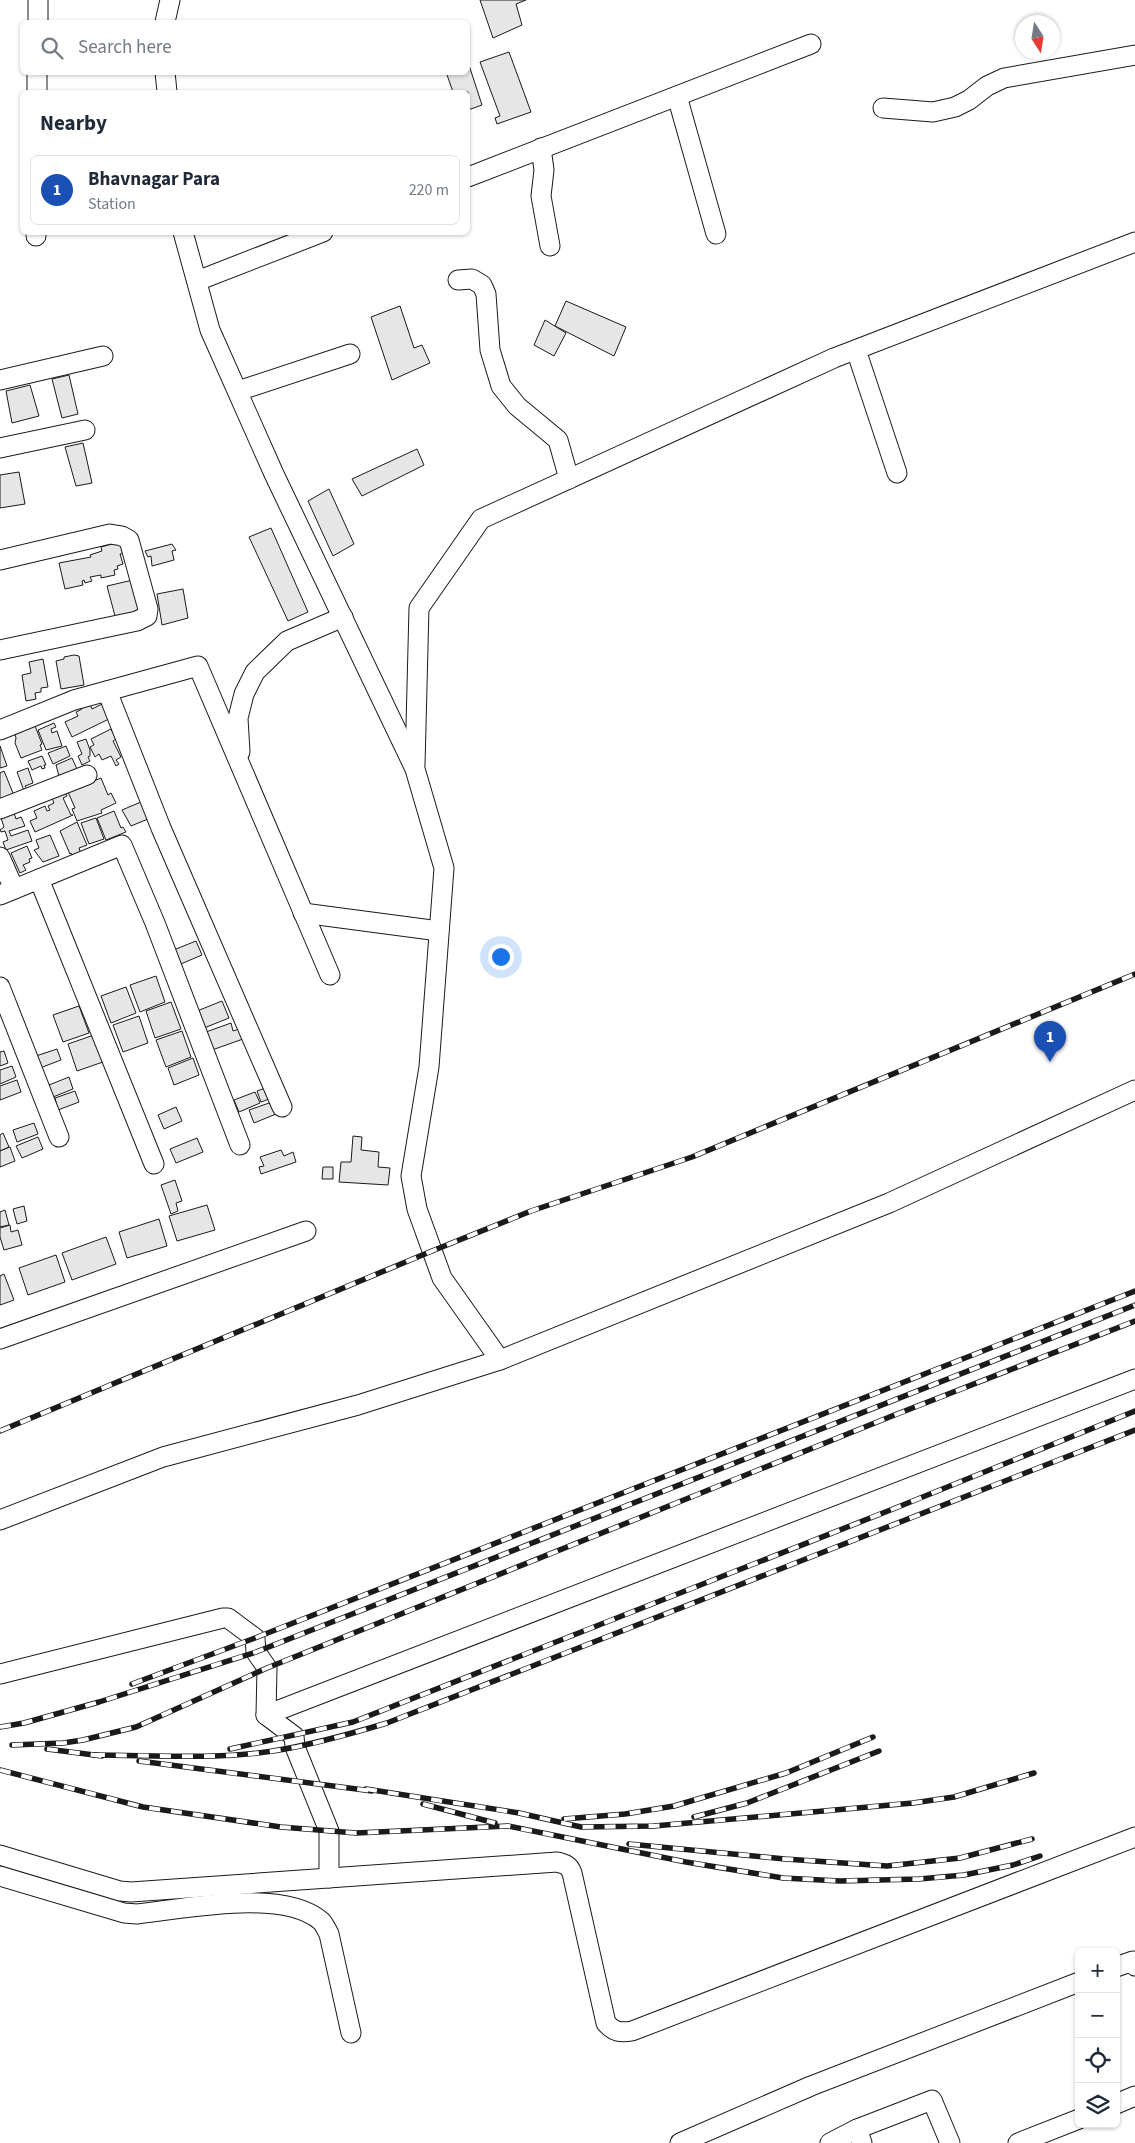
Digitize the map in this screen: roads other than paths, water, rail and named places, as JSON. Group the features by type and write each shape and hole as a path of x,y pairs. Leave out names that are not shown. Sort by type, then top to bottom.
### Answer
{"street":[{"path":"38,0 38,20"},
{"path":"165,20 170,0"},
{"path":"470,176 811,44"},
{"path":"883,108 933,112 947,109 969,100 987,86 1004,78 1135,55"},
{"path":"37,75 37,90"},
{"path":"165,75 167,90"},
{"path":"677,96 716,234"},
{"path":"541,148 544,170 541,196 550,246"},
{"path":"184,235 210,330 274,474 415,769 444,868 430,1067 411,1176 417,1209 442,1278 500,1360"},
{"path":"197,282 315,235"},
{"path":"415,769 419,608 481,519 856,350 1135,242"},
{"path":"458,280 472,280 482,285 486,294 490,350 501,386 517,406 558,440 569,479"},
{"path":"856,350 897,473"},
{"path":"238,391 350,354"},
{"path":"0,380 103,356"},
{"path":"0,448 85,430"},
{"path":"0,560 110,534 122,536 130,540 148,609 147,616 137,621 0,650"},
{"path":"240,764 238,718 244,694 255,672 287,641 343,617"},
{"path":"0,730 74,700 198,666 330,975"},
{"path":"107,691 161,828 282,1107"},
{"path":"0,809 87,775"},
{"path":"0,857 7,892 122,845 155,923 240,1145"},
{"path":"39,879 154,1164"},
{"path":"303,913 440,931"},
{"path":"0,987 59,1137"},
{"path":"0,1520 163,1458 358,1405 500,1360 889,1203 1135,1090"},
{"path":"0,1339 306,1231"},
{"path":"266,1714 1135,1379"},
{"path":"0,1674 228,1618 255,1638 256,1652 267,1668 266,1714"},
{"path":"266,1714 294,1736 295,1747 329,1831 329,1878"},
{"path":"0,1855 120,1891 131,1892 557,1862 565,1864 570,1867 572,1873 606,2023 612,2030 621,2032 632,2031 1135,1837"},
{"path":"0,1876 124,1913 137,1914 253,1901 278,1904 308,1913 322,1922 329,1934 351,2033"},
{"path":"1120,1966 1133,1961 1135,1966"},
{"path":"680,2143 811,2086 1075,1984"},
{"path":"1120,2102 1135,2096"},
{"path":"830,2143 860,2136 932,2100 950,2143"},
{"path":"1018,2143 1075,2121"}],"railway":[{"path":"0,1431 531,1211 692,1157 1135,974"},
{"path":"132,1684 255,1638 1135,1291"},
{"path":"0,1727 24,1723 99,1702 256,1652 1135,1305"},
{"path":"12,1745 63,1743 136,1727 267,1668 892,1416 1135,1321"},
{"path":"230,1749 353,1722 893,1509 1135,1411"},
{"path":"94,1755 206,1756 251,1754 288,1749 387,1723 1135,1430"},
{"path":"564,1819 625,1814 674,1806 786,1773 873,1737"},
{"path":"47,1749 102,1756"},
{"path":"694,1817 747,1803 879,1751"},
{"path":"139,1761 372,1791"},
{"path":"0,1770 143,1807 281,1827 356,1833 508,1826 686,1862 783,1878 840,1881 919,1879 964,1875 1013,1865 1040,1856"},
{"path":"366,1789 519,1813 581,1827 654,1826 913,1803 954,1797 1034,1773"},
{"path":"423,1804 495,1823"},
{"path":"629,1844 785,1859 887,1866 960,1858 1032,1839"}],"place":[{"name":"Bhavnagar Para","path":"1050,1062"}]}
